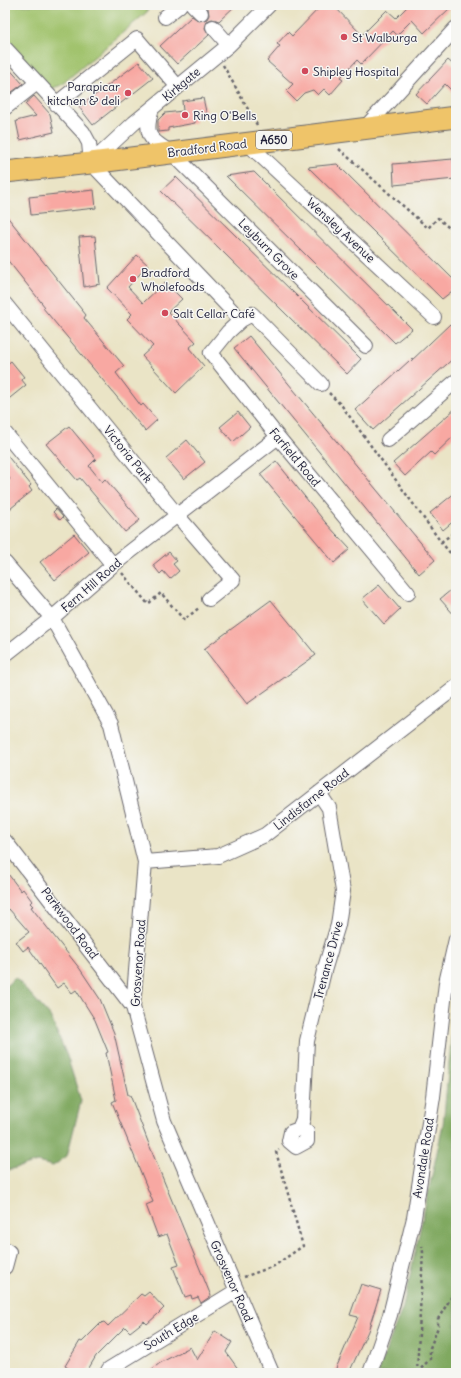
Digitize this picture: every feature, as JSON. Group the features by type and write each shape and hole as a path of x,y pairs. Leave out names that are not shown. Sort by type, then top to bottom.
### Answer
{"highway":[{"name":"Bradford Road","path":"5,172 363,130 456,117"}],"street":[{"path":"165,18 180,5"},
{"name":"Kirkgate","path":"91,163 152,108 230,45 269,5"},
{"path":"214,27 230,45"},
{"path":"363,130 456,28"},
{"path":"56,104 137,38 178,87"},
{"path":"5,48 83,132 89,143 91,163 240,320 252,314 321,384"},
{"path":"5,108 37,83"},
{"name":"Leyburn Grove","path":"152,108 147,125 148,134 155,142 172,153 366,346"},
{"name":"Wensley Avenue","path":"257,142 434,317"},
{"name":"Victoria Park","path":"5,304 177,515 233,580 209,599"},
{"name":"Farfield Road","path":"240,320 211,353 278,437 408,593"},
{"path":"388,440 456,381"},
{"path":"5,433 114,564"},
{"name":"Fern Hill Road","path":"5,655 52,618 114,564 278,437"},
{"name":"Grosvenor Road","path":"5,563 52,618 110,724 145,862 133,1007 164,1121 272,1373"},
{"name":"Lindisfarne Road","path":"145,862 218,856 265,835 456,687"},
{"name":"Trenance Drive","path":"299,1129 303,1120 307,1041 324,971 338,925 343,891 329,808 319,792"},
{"name":"Parkwood Road","path":"5,841 133,1007"},
{"name":"Avondale Road","path":"370,1373 390,1315 414,1218 433,1097 446,983 456,939"},
{"path":"5,1249 9,1252 5,1267"},
{"name":"South Edge","path":"108,1373 109,1369 234,1286"}],"path":[{"path":"217,55 257,142"},
{"path":"322,134 428,228 438,218 456,234"},
{"path":"321,384 342,406 366,437 441,542 456,560"},
{"path":"441,542 456,531"},
{"path":"114,564 148,604 161,593 184,620 209,599"},
{"path":"234,1286 274,1266 303,1246 276,1152"},
{"path":"417,1373 424,1252 422,1245"},
{"path":"417,1373 430,1359 430,1348 438,1327 438,1319 452,1296 456,1252"}],"green space":[{"path":"5,5 148,5 147,12 61,85 49,89 5,40"},
{"path":"15,977 50,1016 67,1056 81,1101 67,1156 53,1166 37,1162 5,1171 5,987"},
{"path":"456,991 456,1373 377,1373 403,1307 443,1125"}],"building":[{"path":"211,5 236,5 219,21 212,19 207,21 205,28 209,35 177,64 160,46 192,16 199,21 207,19 209,15 208,8"},
{"path":"322,5 333,5 362,35 387,10 396,18 409,5 453,5 424,33 412,20 397,35 393,31 361,64 357,60 340,78 343,80 330,95 324,89 318,95 313,90 304,93 296,101 286,91 293,84 267,61 280,46 277,44 288,32 292,36"},
{"path":"448,60 456,67 456,95 445,84 427,104 416,94"},
{"path":"139,62 153,78 93,125 79,107"},
{"path":"5,64 23,84 5,97"},
{"path":"34,96 50,114 54,132 20,140 16,121 36,116 25,104"},
{"name":"Ring O'Bells","path":"203,98 207,116 195,117 195,123 168,128 168,131 158,132 158,120 165,113 183,111 182,101"},
{"path":"453,159 455,179 394,185 393,164"},
{"path":"337,164 456,282 456,288 442,299 308,167"},
{"path":"254,172 412,329 395,343 226,176"},
{"path":"176,177 361,359 347,374 161,191"},
{"path":"94,190 96,208 31,215 29,197"},
{"path":"5,214 86,315 84,318 124,366 116,373 141,406 143,404 157,420 145,431 43,308 45,307 5,257"},
{"path":"95,236 100,284 84,287 79,237"},
{"path":"137,255 148,265 128,287 143,303 165,282 182,299 168,312 196,342 189,348 204,366 176,393 142,356 153,346 127,319 132,314 107,288"},
{"path":"450,324 456,330 456,356 373,430 355,410 409,361 410,362"},
{"path":"249,336 435,560 419,574 234,348"},
{"path":"11,361 24,377 21,379 26,385 5,402 5,366"},
{"path":"456,408 456,434 434,455 431,452 405,476 393,463"},
{"path":"238,412 250,427 233,442 220,427"},
{"path":"69,426 96,459 89,466 102,482 105,479 140,520 125,532 80,478 77,480 46,444"},
{"path":"187,440 205,462 184,479 166,458"},
{"path":"5,453 31,485 29,487 32,491 5,513 5,483 10,479 5,473"},
{"path":"276,461 325,522 350,549 334,563 260,474"},
{"path":"456,492 456,519 443,530 430,513"},
{"path":"56,509 63,517 60,520 53,512"},
{"path":"74,534 89,552 55,580 40,562"},
{"path":"169,552 177,561 173,564 179,571 170,579 163,571 160,574 153,565"},
{"path":"379,585 400,609 384,624 362,599"},
{"path":"456,586 456,617 440,599"},
{"path":"271,600 316,655 247,704 204,649"},
{"path":"5,870 21,891 23,889 32,901 30,903 33,906 31,907 80,969 100,999 114,1033 128,1095 130,1095 211,1296 201,1303 198,1297 192,1299 191,1295 185,1297 173,1267 179,1265 167,1234 158,1237 146,1205 153,1202 112,1102 116,1100 106,1053 108,1052 95,1020 76,990 72,993 64,983 57,988 28,947 23,951 16,942 29,932 9,909 5,912"},
{"path":"361,1284 381,1290 368,1331 349,1373 334,1373 358,1317 350,1315"},
{"path":"149,1292 164,1308 158,1314 147,1324 144,1321 130,1332 125,1327 96,1356 86,1373 65,1373 68,1368 65,1366 80,1341 82,1342 101,1323 104,1322 108,1326 141,1294 144,1296"},
{"path":"215,1331 232,1342 226,1352 241,1373 147,1373 160,1363 190,1347 197,1360"}],"place":[{"name":"St Walburga","path":"344,37"},
{"name":"Shipley Hospital","path":"305,71"},
{"name":"Parapicar kitchen & deli","path":"128,93"},
{"name":"Ring O'Bells","path":"185,115"},
{"name":"Bradford Wholefoods","path":"133,279"},
{"name":"Salt Cellar Café","path":"165,313"}]}
